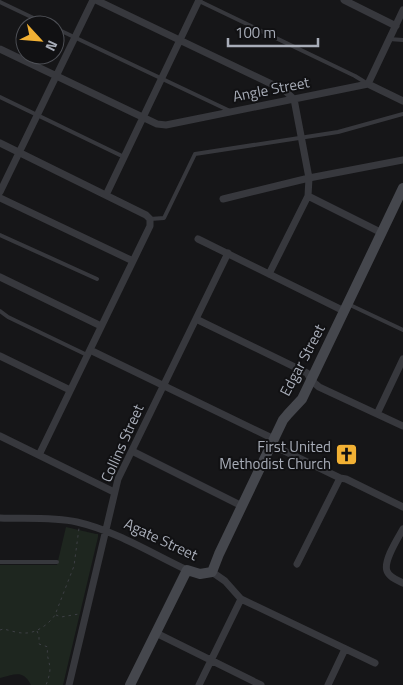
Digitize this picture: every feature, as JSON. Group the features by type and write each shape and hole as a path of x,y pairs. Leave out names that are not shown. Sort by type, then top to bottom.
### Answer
{"street":[{"path":"0,192 95,0 284,90 294,99 309,178 308,196 269,274"},
{"path":"106,195 198,0"},
{"path":"344,0 396,26"},
{"path":"403,10 368,84 403,99"},
{"name":"Angle Street","path":"0,49 157,124 166,125 368,84"},
{"path":"0,143 146,215 150,219 150,226 39,455"},
{"path":"223,198 309,178 403,160"},
{"name":"Edgar Street","path":"212,572 283,420 299,402 311,380 403,188"},
{"path":"308,196 382,233"},
{"path":"0,198 133,261"},
{"path":"198,239 269,274 346,307"},
{"name":"Collins Street","path":"69,685 118,479 228,253"},
{"path":"0,277 101,326"},
{"path":"196,319 307,373 311,380 319,387 403,426"},
{"path":"88,353 164,385 340,478 346,479 403,507"},
{"path":"0,356 70,390"},
{"path":"377,414 403,359"},
{"path":"0,436 114,492"},
{"path":"132,451 242,506"},
{"path":"297,564 340,478"},
{"name":"Agate Street","path":"0,518 62,520 106,530 187,570 200,574 212,572 225,581 242,599 375,664"},
{"path":"403,529 386,562 387,571 393,578 403,583"},
{"path":"130,685 187,570"},
{"path":"199,685 242,599"},
{"path":"156,632 261,685"},
{"path":"328,685 345,649"}],"lane":[{"path":"198,0 368,84"},
{"path":"0,2 27,15"},
{"path":"65,33 230,111"},
{"path":"389,39 403,40"},
{"path":"0,97 124,157"},
{"path":"150,219 164,218 196,154 338,132 403,114"},
{"path":"0,235 97,279"},
{"path":"346,307 403,330"},
{"path":"0,311 8,317 88,353"},
{"path":"0,562 57,562"}],"path":[{"path":"0,630 25,634 36,631 50,622 55,615 74,566 80,523"},
{"path":"55,615 61,617 75,614 86,615"},
{"path":"36,631 39,636 39,644 48,647 46,654 50,667 46,685"}],"shaded area":[{"path":"66,527 98,534 98,537 63,685 31,685 25,677 18,674 0,678 0,565 57,565"}],"place":[{"name":"First United Methodist Church","path":"347,455"}]}
